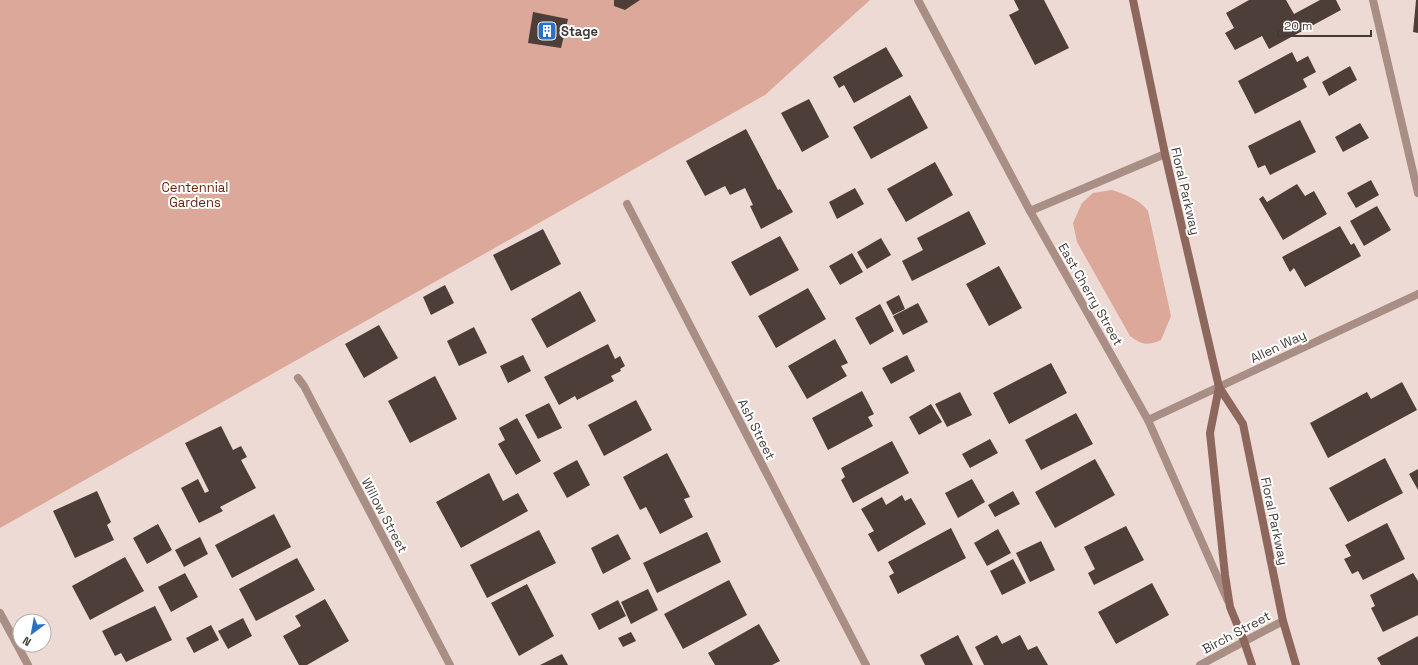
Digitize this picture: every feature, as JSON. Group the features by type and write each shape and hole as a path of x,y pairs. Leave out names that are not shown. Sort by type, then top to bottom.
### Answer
{"street":[{"name":"East Cherry Street","path":"918,0 1030,210 1148,420 1230,607"},
{"name":"Floral Parkway","path":"1133,0 1165,154 1219,387 1243,424 1284,621 1296,665"},
{"path":"1374,0 1418,193"},
{"path":"1030,210 1165,154"},
{"name":"Ash Street","path":"627,204 866,665"},
{"name":"Allen Way","path":"1148,420 1418,294"},
{"name":"Willow Street","path":"298,378 304,386 450,665"},
{"name":"Floral Parkway","path":"1219,387 1210,433 1225,575 1230,607 1252,665"},
{"path":"0,613 28,665"},
{"name":"Birch Street","path":"1200,665 1284,621"}],"green space":[{"name":"Centennial Gardens","path":"0,0 870,0 765,95 0,528"},
{"path":"1112,190 1136,200 1148,211 1171,316 1161,340 1148,344 1141,343 1130,336 1077,242 1073,223 1082,203 1093,193"}],"building":[{"path":"614,0 640,0 625,10 614,6"},
{"path":"1014,0 1044,0 1069,48 1035,65 1009,15 1019,10"},
{"path":"1249,0 1286,0 1294,14 1320,0 1336,0 1341,10 1269,49 1262,36 1235,50 1225,33 1234,28 1226,13"},
{"path":"1416,0 1418,0 1418,33 1413,32"},
{"name":"Stage","path":"533,12 568,19 561,48 528,43"},
{"path":"886,47 903,76 854,103 844,85 839,88 833,77"},
{"path":"1292,52 1297,62 1308,56 1316,72 1303,79 1307,87 1255,114 1238,81"},
{"path":"1350,66 1357,80 1329,96 1322,82"},
{"path":"910,95 928,128 871,159 853,127"},
{"path":"809,99 829,137 802,152 781,113"},
{"path":"1300,120 1316,152 1270,175 1265,165 1258,168 1248,146"},
{"path":"1360,123 1369,138 1343,152 1335,137"},
{"path":"746,129 778,190 780,189 793,212 761,229 750,206 753,205 745,188 730,195 725,186 705,196 686,161"},
{"path":"935,162 953,195 906,222 887,189"},
{"path":"1371,180 1379,195 1356,208 1347,193"},
{"path":"1297,184 1305,196 1314,191 1327,214 1283,240 1259,199 1263,196 1267,202"},
{"path":"855,188 864,204 837,219 829,202"},
{"path":"1377,206 1391,230 1364,246 1350,221"},
{"path":"969,211 986,244 912,281 902,261 923,250 917,238"},
{"path":"1340,226 1351,245 1354,243 1361,256 1305,287 1294,268 1290,272 1282,257"},
{"path":"543,229 561,264 511,291 493,255"},
{"path":"780,236 799,270 750,296 731,262"},
{"path":"881,238 891,255 867,269 857,252"},
{"path":"852,253 863,272 840,285 829,266"},
{"path":"999,266 1022,308 989,326 966,284"},
{"path":"445,285 454,303 431,315 423,297"},
{"path":"808,288 826,319 776,348 758,316"},
{"path":"580,291 596,321 547,348 531,319"},
{"path":"899,295 905,309 893,315 886,302"},
{"path":"918,303 928,322 903,335 893,316"},
{"path":"880,304 894,331 870,345 855,318"},
{"path":"379,325 398,358 364,378 345,344"},
{"path":"474,327 487,353 459,366 447,341"},
{"path":"835,339 848,363 841,366 847,376 807,399 788,366"},
{"path":"608,344 615,359 620,356 625,366 620,369 621,371 611,376 614,381 577,400 575,396 559,405 544,377"},
{"path":"523,355 531,371 508,383 500,366"},
{"path":"907,355 915,371 891,384 882,368"},
{"path":"1051,363 1067,393 1009,424 993,393"},
{"path":"435,376 457,419 410,443 388,401"},
{"path":"1402,382 1417,410 1328,458 1310,423 1367,392 1371,399"},
{"path":"862,391 874,414 868,417 873,426 828,450 812,418"},
{"path":"960,392 972,415 947,427 935,404"},
{"path":"636,400 652,430 604,456 588,425"},
{"path":"549,403 562,428 538,439 525,415"},
{"path":"931,404 942,422 919,435 909,417"},
{"path":"1076,413 1093,444 1041,470 1025,440"},
{"path":"517,418 541,461 516,475 498,444 505,440 499,428"},
{"path":"221,426 233,450 241,446 247,457 241,460 256,488 220,507 223,511 199,523 181,488 198,479 205,493 209,491 185,443"},
{"path":"990,439 998,453 970,468 962,454"},
{"path":"892,441 909,473 853,503 841,480 845,477 841,468"},
{"path":"667,453 690,497 684,499 693,517 660,534 646,507 640,510 623,477"},
{"path":"1385,458 1403,493 1348,522 1329,488"},
{"path":"1095,459 1115,495 1055,528 1035,492"},
{"path":"577,460 590,485 567,498 553,473"},
{"path":"1418,469 1418,490 1409,474"},
{"path":"489,473 503,501 518,493 528,511 461,548 436,502"},
{"path":"972,479 985,502 958,518 945,493"},
{"path":"97,491 111,522 107,525 114,540 75,558 53,511"},
{"path":"1013,491 1020,504 995,517 988,505"},
{"path":"902,495 905,501 911,498 926,524 878,552 868,534 874,531 861,509 882,497 886,505"},
{"path":"274,514 291,547 232,578 215,545"},
{"path":"1387,523 1405,559 1363,580 1358,571 1352,574 1344,559 1351,556 1345,545"},
{"path":"158,524 172,550 147,564 133,538"},
{"path":"1126,526 1144,560 1094,585 1088,573 1095,569 1084,547"},
{"path":"951,528 966,558 898,594 889,576 894,573 888,562"},
{"path":"998,529 1011,553 987,566 974,543"},
{"path":"539,530 556,563 487,598 470,565"},
{"path":"707,532 721,562 657,593 643,563"},
{"path":"618,534 631,559 603,574 591,548"},
{"path":"200,537 208,554 184,567 175,550"},
{"path":"1041,541 1055,570 1030,582 1016,553"},
{"path":"125,557 144,591 90,620 72,586"},
{"path":"297,558 315,590 256,621 239,589"},
{"path":"1013,559 1026,583 1002,595 990,571"},
{"path":"185,573 198,597 171,612 158,587"},
{"path":"1413,573 1418,581 1418,615 1383,632 1371,608 1375,606 1370,595"},
{"path":"729,580 747,615 683,649 664,614"},
{"path":"1152,583 1169,615 1116,644 1098,612"},
{"path":"527,584 554,636 519,656 491,603"},
{"path":"648,589 658,610 631,624 621,602"},
{"path":"325,599 349,641 307,665 299,665 283,636 301,626 295,616"},
{"path":"618,600 626,616 599,630 591,614"},
{"path":"155,606 172,640 126,662 121,653 115,656 102,631"},
{"path":"243,618 252,636 228,649 218,631"},
{"path":"759,624 780,661 772,665 715,665 708,653"},
{"path":"211,625 219,640 194,653 186,638"},
{"path":"631,632 636,641 623,647 618,638"},
{"path":"958,635 973,665 925,665 920,655"},
{"path":"997,635 1002,644 1020,635 1028,650 1037,646 1048,665 984,665 975,647"},
{"path":"1418,636 1418,665 1381,665 1377,658"},
{"path":"562,654 568,665 540,665"}],"place":[{"name":"Stage","path":"547,31"}]}
